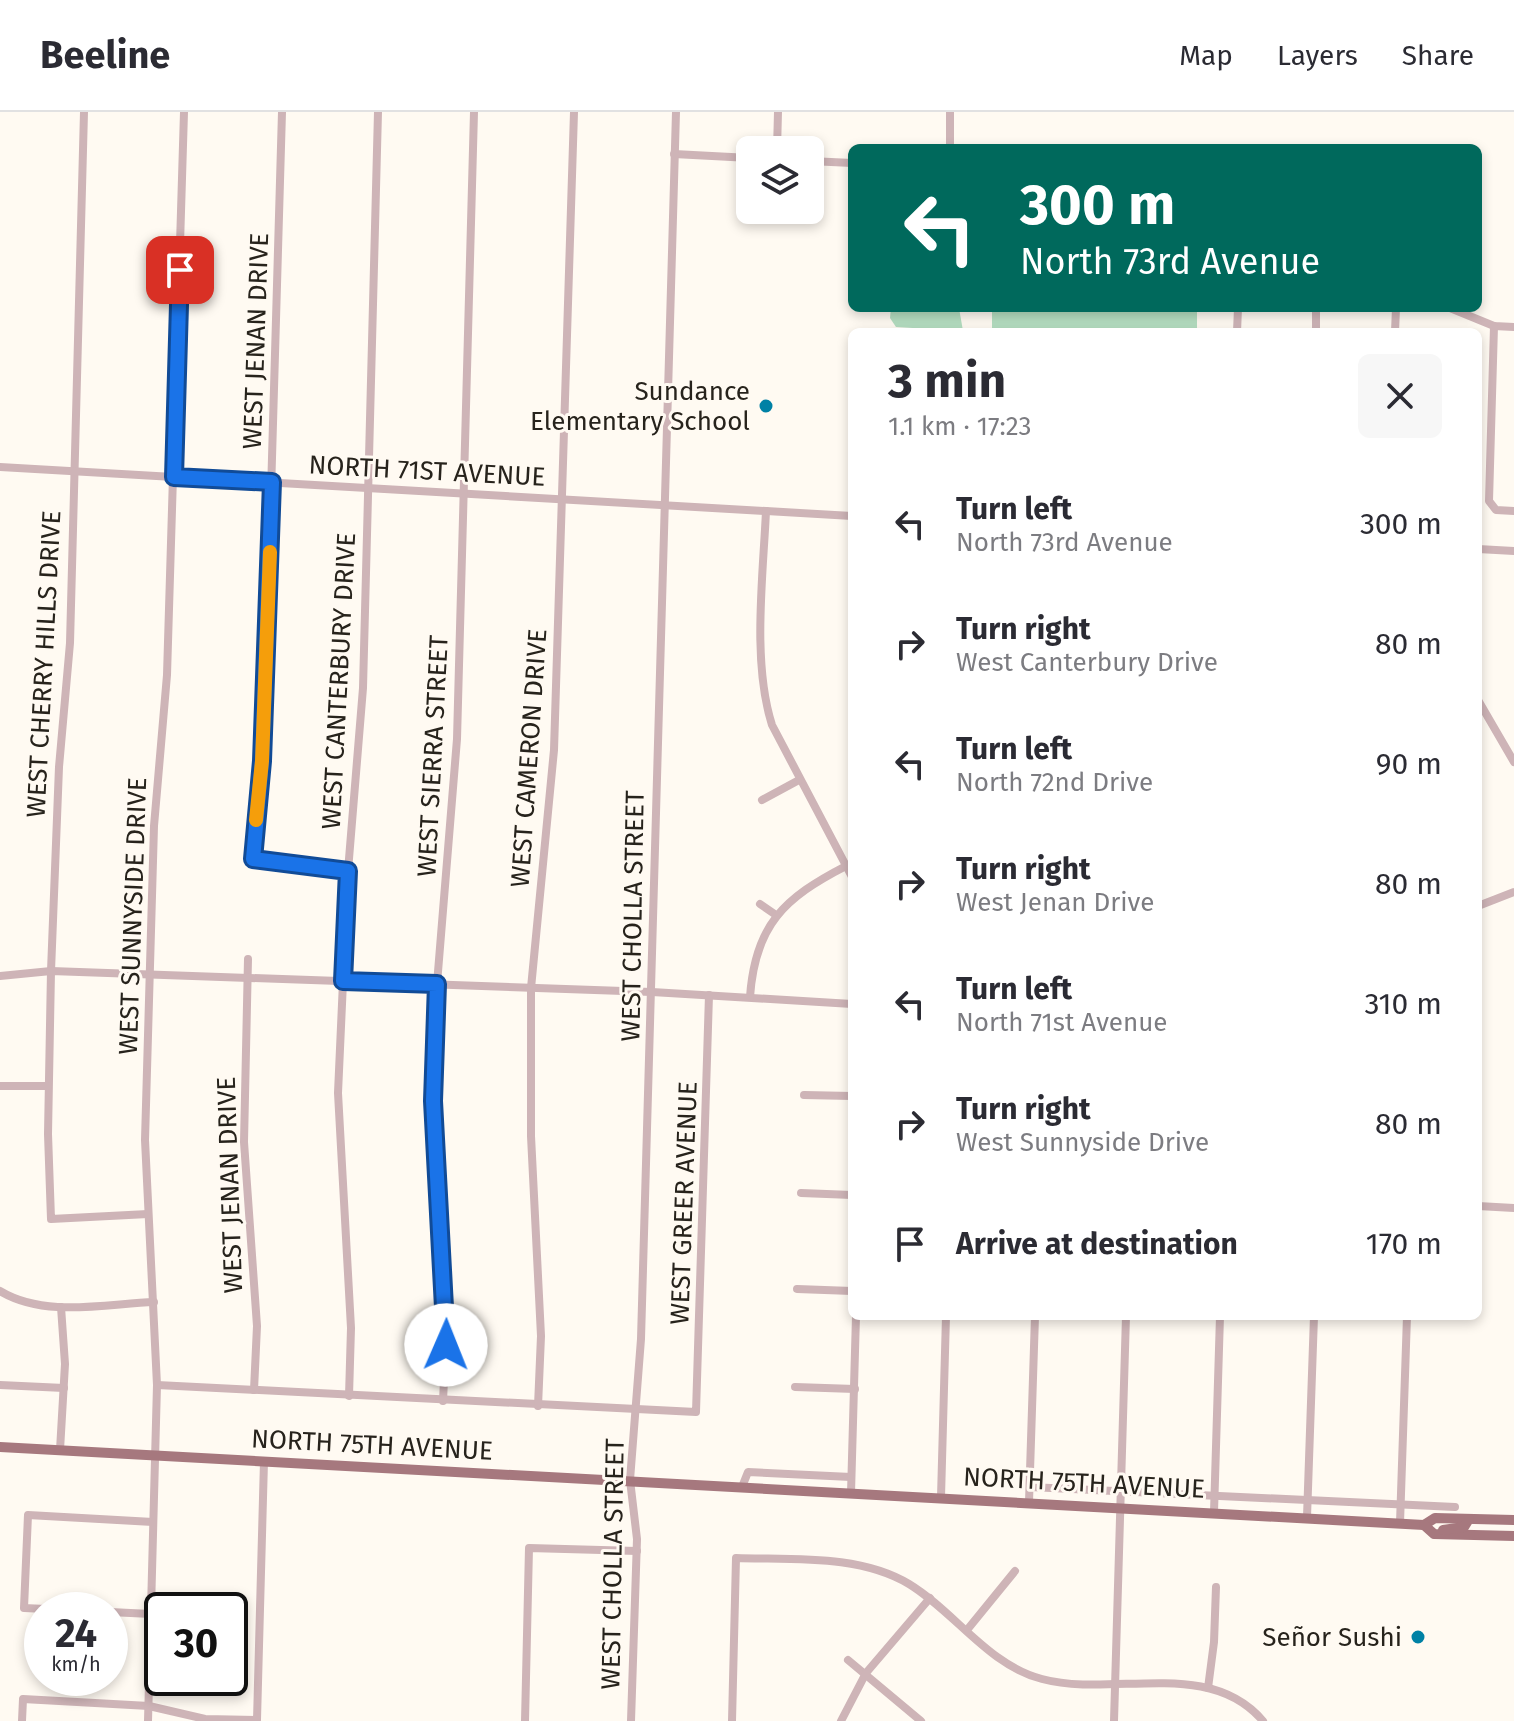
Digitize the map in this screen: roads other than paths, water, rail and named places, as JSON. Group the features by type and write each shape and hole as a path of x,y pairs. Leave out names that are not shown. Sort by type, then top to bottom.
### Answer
{"main road":[{"name":"NORTH 75TH AVENUE","path":"0,1447 1307,1517 1424,1525 1439,1534 1514,1536"},
{"name":"NORTH 75TH AVENUE","path":"1424,1525 1435,1518 1514,1520"},
{"path":"1439,1534 1444,1528 1464,1527 1469,1519"}],"street":[{"name":"WEST CHERRY HILLS DRIVE","path":"84,112 70,643 58,783 51,971 48,1086 51,1219 148,1214"},
{"name":"WEST SUNNYSIDE DRIVE","path":"151,1592 157,1385 145,1140 154,826 167,675 184,112"},
{"name":"WEST JENAN DRIVE","path":"282,112 262,761 253,859 348,871"},
{"name":"WEST CANTERBURY DRIVE","path":"349,1396 351,1328 338,1118 348,871 363,688 378,112"},
{"name":"WEST SIERRA STREET","path":"443,1401 447,1316 433,1101 437,984 457,739 474,112"},
{"name":"WEST CAMERON DRIVE","path":"538,1406 541,1336 531,1136 531,988 554,750 574,112"},
{"name":"WEST CHOLLA STREET","path":"631,1721 637,1551 630,1480 652,992 676,112"},
{"path":"777,136 778,112"},
{"path":"950,112 950,144"},
{"path":"674,154 736,157"},
{"path":"824,162 848,163"},
{"path":"1460,312 1494,326 1514,327"},
{"path":"1494,326 1490,507 1514,511"},
{"name":"NORTH 71ST AVENUE","path":"0,467 848,516"},
{"path":"1482,473 1490,474"},
{"path":"766,511 764,699 772,725 799,780 848,870"},
{"path":"1482,549 1514,551"},
{"path":"1482,707 1514,762"},
{"path":"762,800 799,780"},
{"path":"750,997 756,953 776,915 808,886 846,866"},
{"path":"1482,904 1514,892"},
{"path":"760,904 776,915"},
{"name":"WEST JENAN DRIVE","path":"248,959 244,1142 257,1326 254,1390"},
{"path":"0,976 51,971 149,974 652,992 848,1004"},
{"name":"WEST GREER AVENUE","path":"635,1410 696,1412 709,995"},
{"path":"0,1086 48,1086"},
{"path":"804,1095 848,1096"},
{"path":"801,1193 848,1195"},
{"path":"1482,1206 1514,1208"},
{"path":"797,1289 848,1291"},
{"path":"0,1291 28,1304 61,1307 154,1302"},
{"path":"60,1450 64,1388 61,1307"},
{"path":"851,1493 856,1320"},
{"path":"941,1497 946,1320"},
{"path":"1029,1502 1035,1320"},
{"path":"1114,1721 1126,1320"},
{"path":"1214,1512 1220,1320"},
{"path":"1307,1517 1314,1320"},
{"path":"1400,1523 1407,1320"},
{"path":"0,1385 64,1388"},
{"path":"157,1385 635,1410"},
{"path":"795,1387 855,1389"},
{"path":"22,1721 23,1699 149,1706 191,1717 257,1720 264,1461"},
{"name":"NORTH 75TH AVENUE","path":"742,1487 748,1472 851,1477"},
{"name":"NORTH 75TH AVENUE","path":"1030,1487 1455,1507"},
{"path":"25,1592 28,1515 153,1522"},
{"path":"525,1721 529,1548 637,1551"},
{"path":"732,1721 736,1558 858,1565 902,1580 930,1598 997,1657 1038,1678 1208,1688 1242,1701 1263,1721"},
{"path":"967,1630 1015,1571"},
{"path":"1208,1688 1216,1587"},
{"path":"841,1721 866,1673 930,1598"},
{"path":"848,1660 921,1721"},
{"name":"WEST SUNNYSIDE DRIVE","path":"148,1721 149,1696"}],"place":[{"name":"Sundance Elementary School","path":"766,406"},
{"name":"Señor Sushi","path":"1418,1637"}]}
